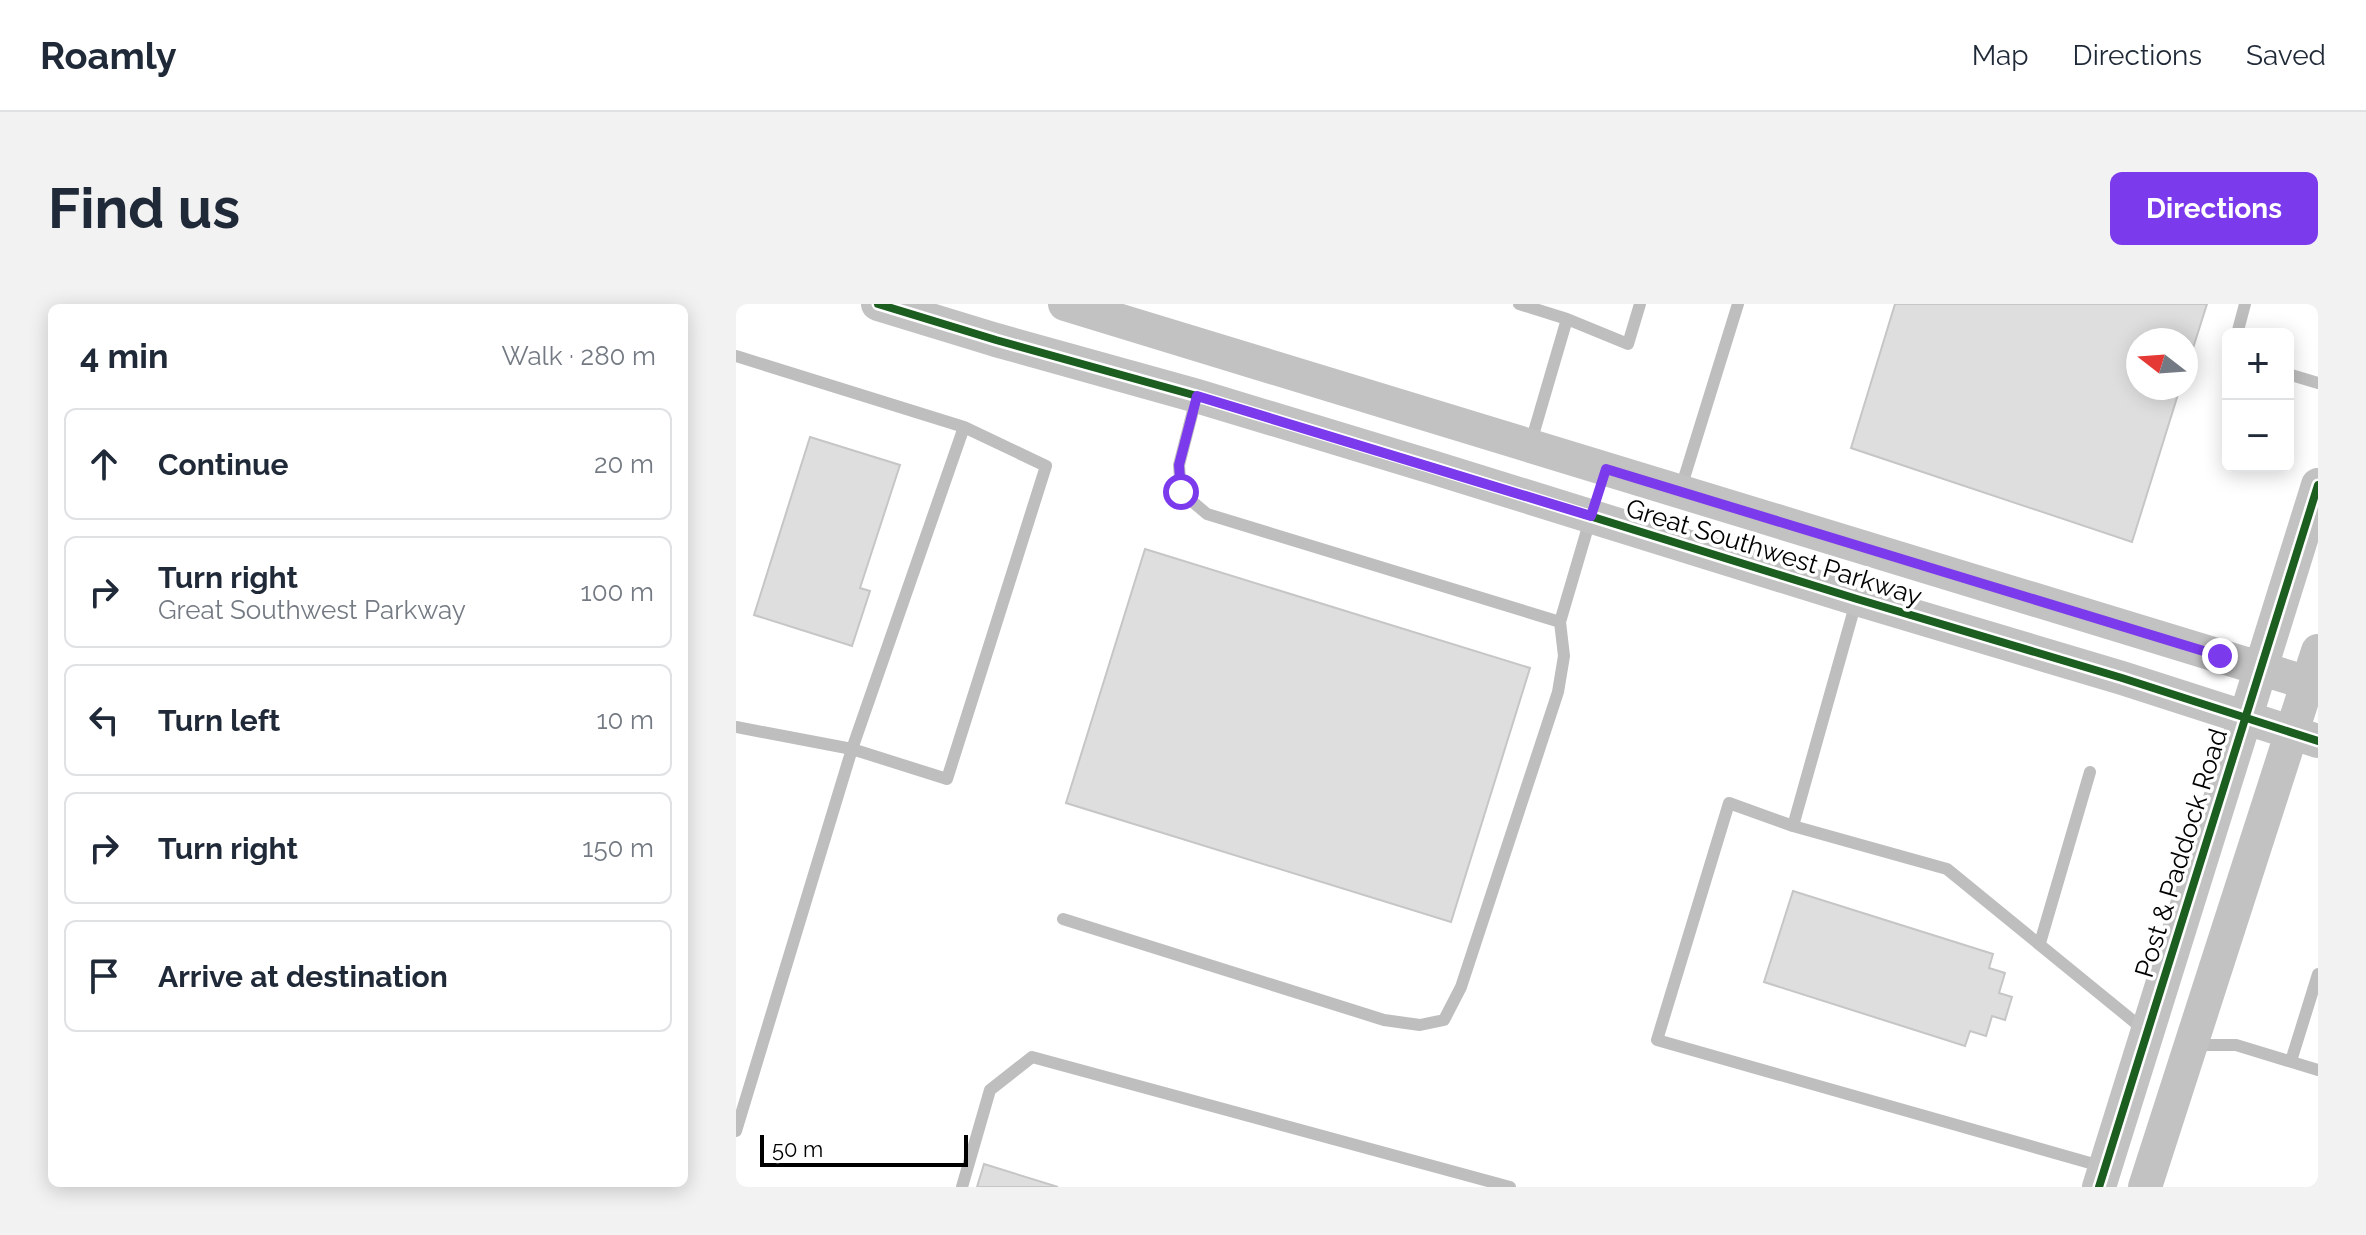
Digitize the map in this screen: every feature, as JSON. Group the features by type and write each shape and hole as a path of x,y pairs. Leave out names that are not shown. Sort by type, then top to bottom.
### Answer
{"street":[{"name":"Great Southwest Parkway","path":"878,304 1197,396 2122,678 2305,737"},
{"path":"1065,304 2313,685"},
{"path":"1591,516 1606,469"},
{"name":"Post & Paddock Road","path":"2102,1177 2318,485"},
{"path":"2145,1187 2191,1045 2305,737 2318,651"},
{"path":"2147,1032 2191,1045"}],"lane":[{"path":"1519,304 1567,319 1628,344 1640,304"},
{"path":"1680,492 1738,304"},
{"path":"2239,328 2245,304"},
{"path":"1530,445 1567,319"},
{"path":"736,356 964,427 1046,466 947,779 852,749 736,727"},
{"path":"2294,376 2318,383"},
{"path":"1197,396 1179,465 1181,492 1207,514 1560,622"},
{"path":"736,1131 852,749 964,427"},
{"path":"1063,919 1384,1020 1420,1025 1444,1020 1461,987 1558,692 1564,656 1560,622 1591,516"},
{"path":"1793,826 1857,599"},
{"path":"2040,943 2090,772"},
{"path":"2102,1177 1657,1040 1729,803 1793,826 1947,869 2147,1032"},
{"path":"2291,1061 2318,974"},
{"path":"2191,1045 2236,1045 2318,1070"},
{"path":"962,1187 990,1090 1032,1057 1510,1187"}],"building":[{"path":"1895,304 2207,304 2198,332 2198,328 2126,328 2126,400 2176,400 2132,542 1851,448"},
{"path":"810,437 900,465 860,588 870,591 852,646 754,615"},
{"path":"1145,549 1530,668 1451,922 1066,803"},
{"path":"1793,891 1993,954 1989,968 2005,973 1999,993 2012,997 2005,1020 1992,1016 1986,1036 1970,1031 1965,1046 1764,982"},
{"path":"984,1164 1058,1187 977,1187"}],"cycle path":[{"path":"878,304 1435,468 2318,741"},
{"path":"2099,1187 2318,485"}],"route":[{"path":"1181,492 1179,465 1197,396 1591,516 1606,469 2220,656"}]}
